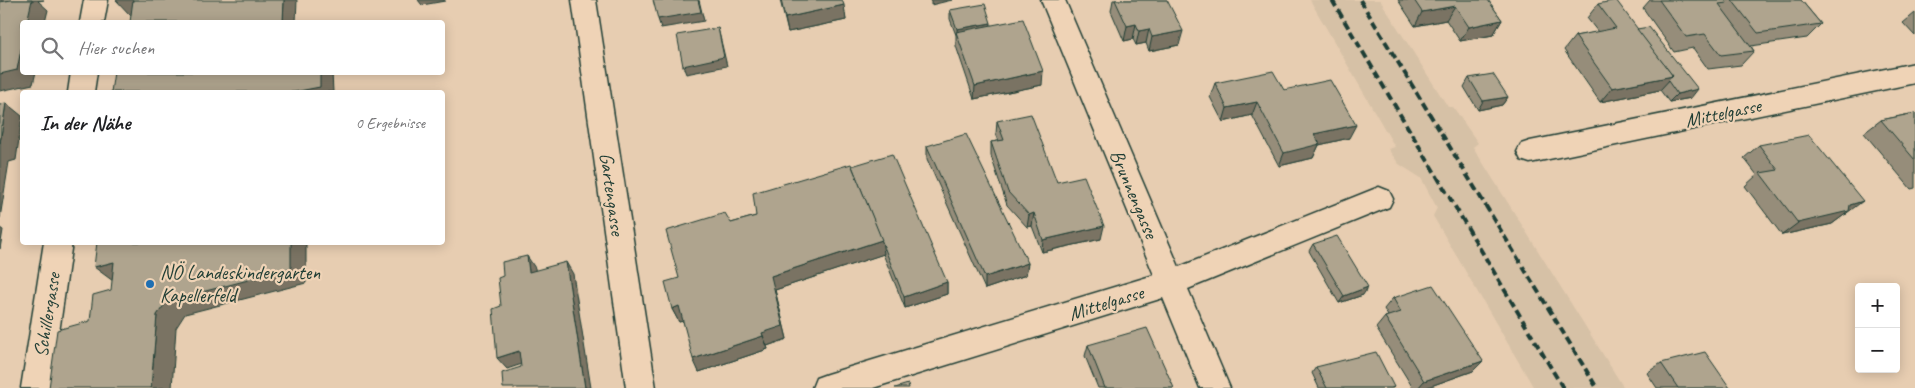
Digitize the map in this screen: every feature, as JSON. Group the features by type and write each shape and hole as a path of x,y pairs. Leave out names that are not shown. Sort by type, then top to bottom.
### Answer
{"street":[{"path":"92,20 96,0"},
{"name":"Gartengasse","path":"584,0 641,388"},
{"name":"Brunnengasse","path":"1053,0 1215,388"},
{"name":"Mittelgasse","path":"1530,152 1915,73"},
{"path":"81,90 84,75"},
{"name":"Mittelgasse","path":"827,388 1171,283 1379,199"},
{"name":"Schillergasse","path":"36,388 58,245"}],"shaded area":[{"path":"1310,0 1380,0 1448,107 1453,107 1478,143 1473,147 1624,388 1534,388 1433,216 1437,208 1421,178 1399,164 1388,149 1395,147"}],"building":[{"path":"32,0 27,20 20,20 20,55 17,70 0,74 0,2"},
{"path":"133,0 284,0 283,20 130,20"},
{"path":"653,0 698,0 701,12 658,19"},
{"path":"781,0 842,0 844,5 785,18"},
{"path":"1115,0 1167,0 1183,31 1152,37 1149,29 1139,31 1136,24 1127,26"},
{"path":"1414,0 1488,0 1502,20 1469,27 1455,6 1422,12"},
{"path":"1616,0 1673,76 1612,88 1575,36 1616,28 1598,4"},
{"path":"1659,0 1725,0 1727,3 1719,4 1754,51 1721,55 1705,34 1686,37"},
{"path":"1732,0 1801,0 1821,24 1758,33"},
{"path":"985,4 991,23 957,29 950,10"},
{"path":"1023,19 1043,71 975,86 956,32"},
{"path":"1649,27 1698,89 1677,94 1668,81 1673,76 1637,29"},
{"path":"718,28 724,57 683,66 677,35"},
{"path":"1273,71 1284,90 1330,80 1356,125 1314,134 1320,144 1284,153 1257,102 1227,108 1215,83"},
{"path":"1493,74 1508,97 1483,101 1469,78"},
{"path":"114,75 320,75 320,87 304,90 111,90"},
{"path":"6,103 0,143 0,104"},
{"path":"1915,113 1915,160 1881,120"},
{"path":"1031,114 1057,182 1084,176 1104,226 1043,240 1034,213 1029,215 1008,192 991,142 1004,140 997,121"},
{"path":"966,134 1028,263 985,277 927,146"},
{"path":"1809,135 1863,201 1850,205 1849,211 1798,223 1760,173 1778,170 1759,145"},
{"path":"892,154 947,282 904,297 852,166"},
{"path":"851,164 882,240 771,276 783,326 762,333 763,336 693,359 679,306 672,309 665,282 679,278 666,231 725,213 731,223 756,216 753,193"},
{"path":"1337,236 1368,287 1344,296 1313,244"},
{"path":"97,245 291,245 291,269 167,301 157,315 151,388 49,388 57,330 90,321 93,295 111,290 114,262 94,267"},
{"path":"527,256 529,272 566,262 585,388 503,388 502,373 521,367 519,351 497,358 493,309 501,306 498,278 503,276 502,262"},
{"path":"1433,285 1483,361 1424,381 1385,317 1401,312 1393,298"},
{"path":"1147,328 1174,388 1105,388 1088,345"},
{"path":"1376,352 1394,387 1327,388 1316,367"},
{"path":"1705,352 1730,388 1678,388 1661,363"},
{"path":"908,384 909,388 895,388"}],"railway":[{"path":"1332,0 1563,388"},
{"path":"1360,0 1597,388"}],"place":[{"name":"NÖ Landeskindergarten Kapellerfeld","path":"150,284"}]}
